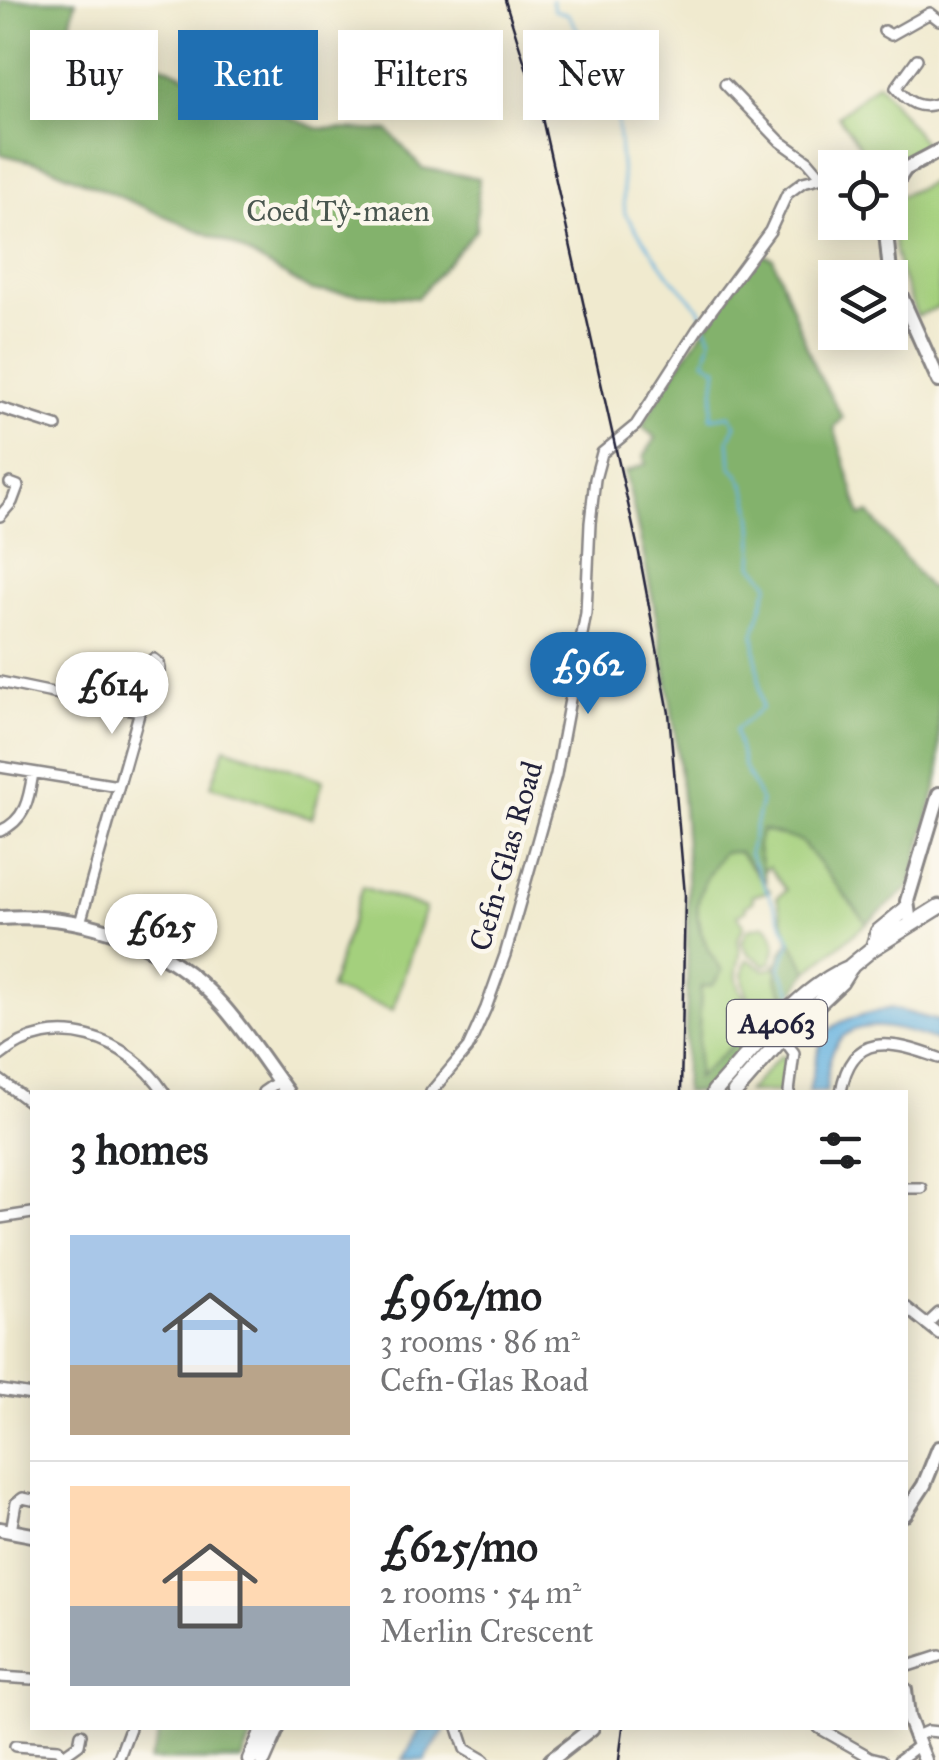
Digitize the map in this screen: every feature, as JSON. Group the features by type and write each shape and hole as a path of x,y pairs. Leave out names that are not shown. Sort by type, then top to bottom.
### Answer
{"main road":[{"name":"A4063","path":"716,1090 841,982 851,966 911,907 936,909"},
{"name":"A4063","path":"736,1090 778,1033"},
{"path":"250,1760 263,1730"},
{"path":"263,1760 276,1730"}],"street":[{"path":"884,31 891,35 934,17 938,0"},
{"path":"917,59 896,88 917,106 939,104"},
{"path":"726,84 780,141 818,173"},
{"path":"908,163 939,151"},
{"path":"908,168 913,162"},
{"name":"Cefn-Glas Road","path":"433,1090 468,1048 486,1008 556,775 586,613 590,523 598,461 606,447 636,425 704,321 770,231 786,194 818,176"},
{"path":"887,240 890,272 939,381"},
{"path":"0,408 43,428 56,426"},
{"path":"0,516 12,502 18,486"},
{"path":"80,923 150,674"},
{"path":"0,682 140,711"},
{"path":"0,767 118,786"},
{"path":"0,831 17,822 28,804 33,773"},
{"path":"936,909 911,907 939,794"},
{"path":"0,918 80,923 132,940 182,968 223,1006 283,1087"},
{"path":"0,1056 47,1034 78,1033 121,1048 141,1063 162,1090"},
{"path":"778,1033 794,1053 789,1090"},
{"path":"842,1090 850,1061 873,1044 903,1047 939,1058"},
{"path":"0,1080 30,1102"},
{"path":"908,1188 921,1188"},
{"path":"0,1218 30,1213"},
{"path":"908,1312 939,1334"},
{"path":"927,1324 939,1313"},
{"path":"0,1390 30,1395"},
{"path":"908,1509 924,1485 939,1448"},
{"path":"30,1500 23,1498 16,1504 5,1530 30,1535"},
{"path":"908,1665 939,1656"},
{"path":"0,1677 30,1679"},
{"path":"908,1704 916,1741 926,1760"},
{"path":"118,1760 129,1730"},
{"path":"459,1730 465,1749 484,1760"},
{"path":"552,1760 590,1730"},
{"path":"823,1730 882,1760"},
{"path":"899,1760 928,1731 939,1732"},
{"path":"16,1746 58,1749 67,1757 82,1734"}],"green space":[{"name":"Coed Tŷ-maen","path":"0,0 76,0 70,24 83,30 30,30 30,120 158,120 158,63 178,72 178,120 296,120 317,128 389,131 422,168 479,178 476,230 417,298 312,291 233,245 45,165 0,154"},
{"path":"878,83 929,149 908,156 908,150 863,150 838,116"},
{"path":"939,179 939,307 917,316 908,294 908,260 898,260 894,244 894,240 908,240 908,193"},
{"path":"758,253 773,258 815,368 843,418 834,427 861,516 869,513 930,589 939,585 939,773 910,887 867,923 801,841 762,830 757,845 766,883 739,852 723,852 704,884 697,911 703,938 722,971 713,985 701,987 697,1078 737,1041 747,1049 708,1090 684,1090 688,910 683,801 664,659 625,472 646,464 644,456 656,438 642,427 668,381"},
{"path":"225,747 323,780 312,818 211,786"},
{"path":"763,829 801,841 867,923 808,971 791,947 777,898 786,890 769,867 763,871 758,850"},
{"path":"723,851 739,852 770,891 752,896 746,910 737,915 744,925 738,940 737,979 765,1029 747,1049 737,1041 696,1079 701,987 722,971 703,938 697,911 704,883"},
{"path":"362,887 425,908 393,1010 330,989"},
{"path":"765,925 772,933 775,948 770,963 765,965 748,953 742,942 748,929"},
{"path":"791,941 808,971 790,999 779,986 777,970"},
{"path":"747,959 766,970 775,964 782,993 790,999 768,1021 744,985"},
{"path":"780,1056 787,1058 784,1090 749,1090"},
{"path":"161,1730 255,1730 242,1760 149,1760"}],"water":[{"path":"890,1008 939,1021 939,1042 880,1027 851,1031 840,1039 832,1053 826,1090 809,1090 823,1040 829,1030 851,1018"},
{"path":"420,1730 445,1730 425,1760 403,1760"}],"waterway":[{"path":"552,0 554,10 568,14 602,69 593,85 616,103 625,214 703,318"},
{"path":"706,326 711,339 705,361 717,368 711,418 730,415 736,425 729,439 731,466 749,499 753,565 769,583 754,634 762,708 735,730 744,767 761,801 749,853 791,941 780,968 792,993"}],"railway":[{"path":"505,0 542,118 639,553 669,713 685,895 681,1090"},
{"path":"619,1760 623,1730"}]}
